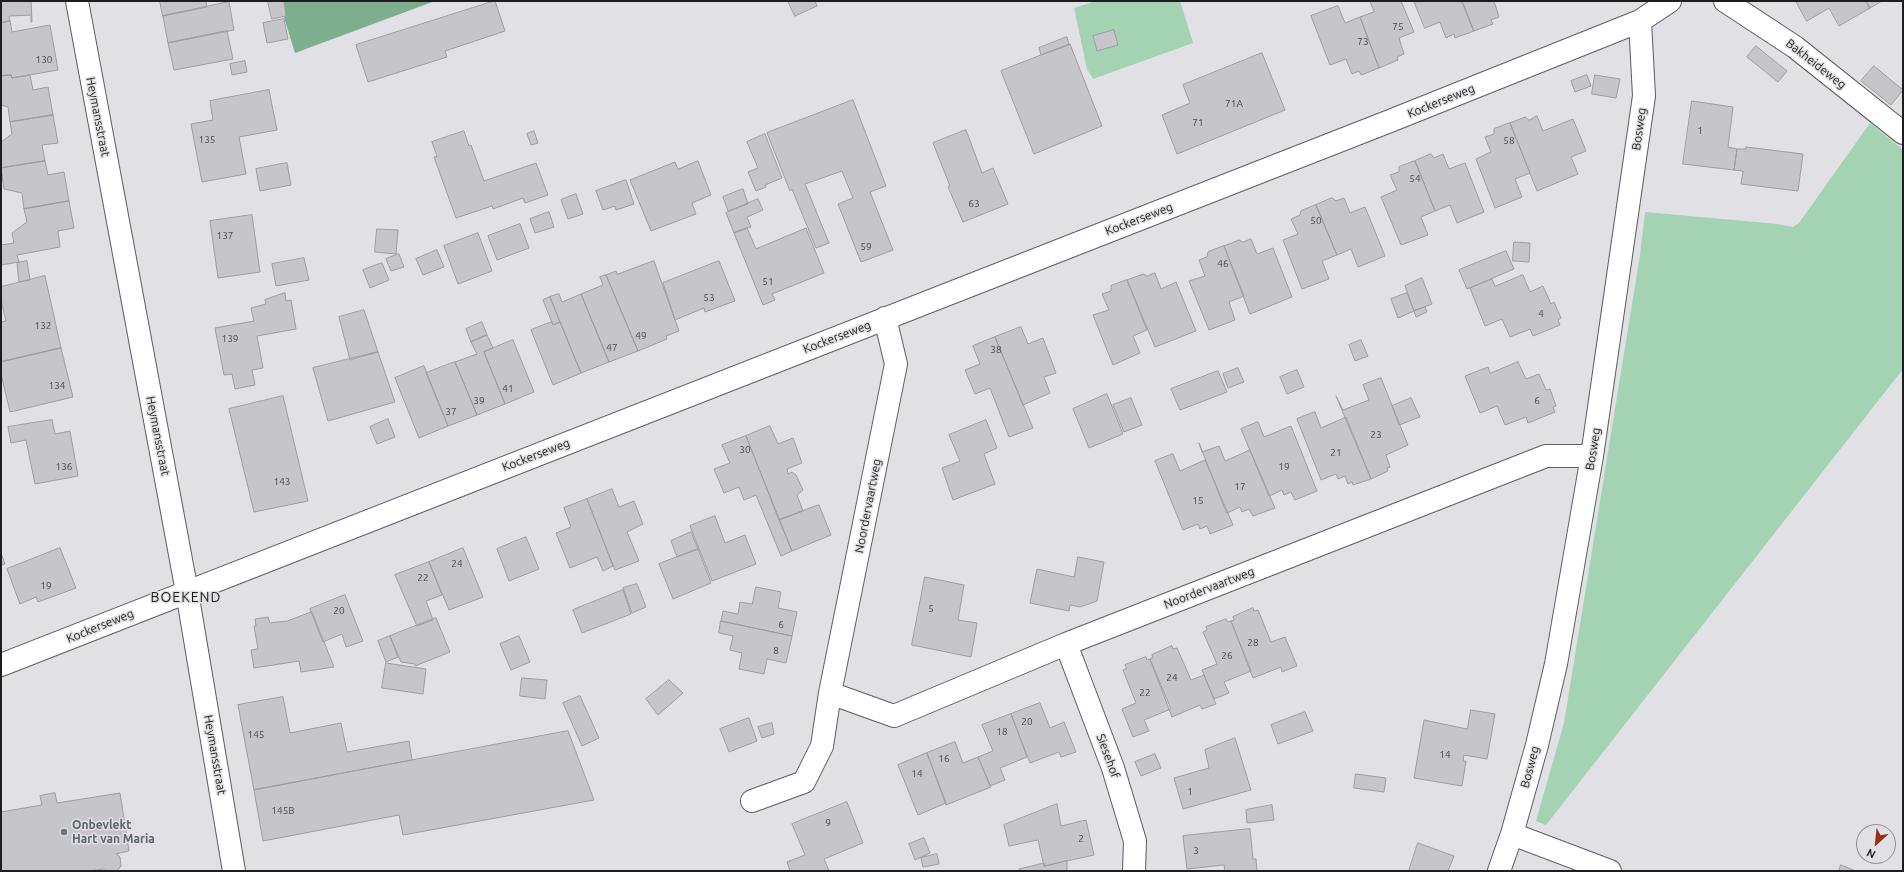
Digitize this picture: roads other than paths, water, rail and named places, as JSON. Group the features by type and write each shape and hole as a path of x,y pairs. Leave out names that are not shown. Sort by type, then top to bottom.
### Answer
{"street":[{"name":"Heymansstraat","path":"77,1 187,592 234,871"},
{"name":"Kockerseweg","path":"1,665 1390,121 1640,20 1670,1"},
{"name":"Bakheideweg","path":"1725,1 1795,47 1903,133"},
{"name":"Bosweg","path":"1499,871 1512,834 1537,745 1556,664 1592,456 1644,96 1640,20"},
{"name":"Noordervaartweg","path":"752,801 804,782 822,746 830,693 896,364 885,318"},
{"name":"Noordervaartweg","path":"830,693 894,716 1066,644 1546,456 1592,456"},
{"name":"Siesehof","path":"1066,644 1113,768 1135,841 1134,871"},
{"path":"1512,834 1610,871"}],"place":[{"name":"Onbevlekt Hart van Maria","path":"64,832"}],"district":[{"name":"BOEKEND","path":"186,597"}]}
